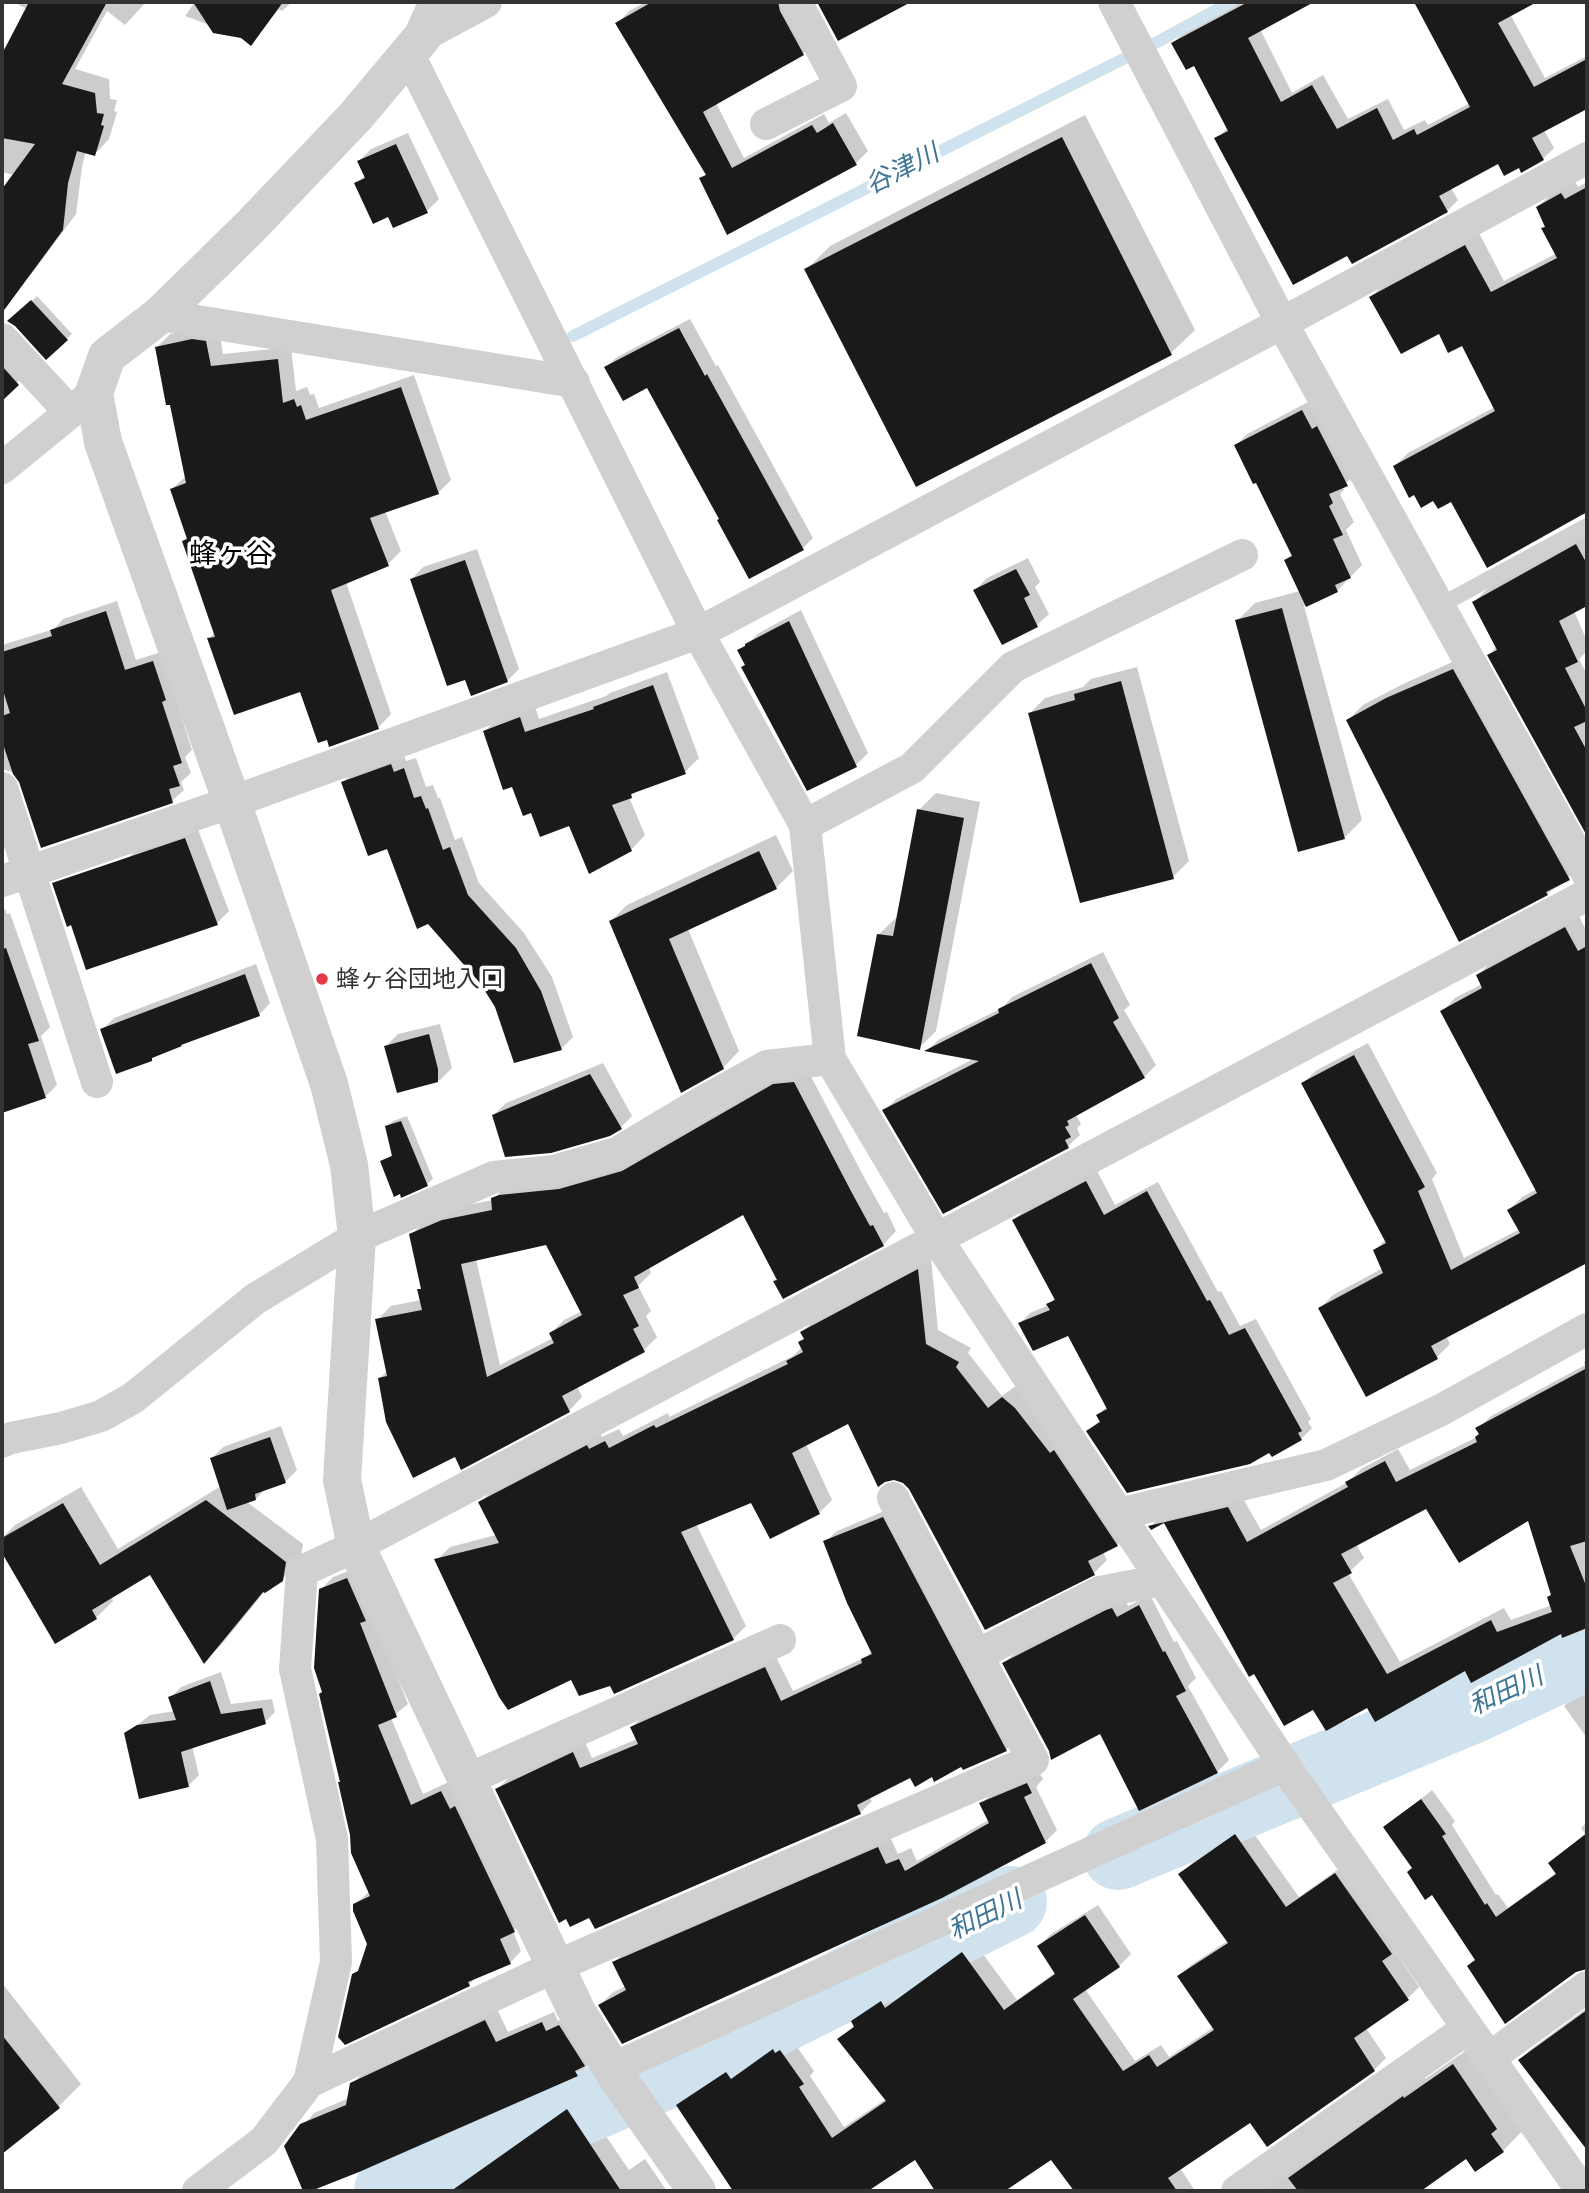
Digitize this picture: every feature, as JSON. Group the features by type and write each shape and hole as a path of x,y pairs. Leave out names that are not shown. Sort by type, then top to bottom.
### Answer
{"street":[{"path":"2,468 82,402 107,356 160,315 250,227 326,147 423,30 486,2"},
{"path":"766,124 841,86 796,2"},
{"path":"1114,2 1282,323 1587,873"},
{"path":"423,30 574,382 698,633 805,825 830,1059 937,1239 1118,1514 1295,1780 1582,2191"},
{"path":"15,876 232,802 698,633 1587,158"},
{"path":"160,315 574,382"},
{"path":"2,339 82,402 103,442 232,802 329,1084 349,1165 357,1237 342,1480 356,1546 577,2012 622,2085 697,2191"},
{"path":"805,825 912,768 1013,667 1242,555"},
{"path":"2,788 15,876 97,1082"},
{"path":"198,2191 264,2141 309,2082 336,1962 332,1839 295,1669 302,1571 356,1546 1587,895"},
{"path":"2,1442 101,1416 133,1398 255,1299 357,1237 494,1177 554,1171 617,1153 767,1066 830,1059"},
{"path":"1118,1514 1326,1465 1441,1410 1587,1329"},
{"path":"309,2082 554,1967 1032,1760 894,1498"},
{"path":"977,1656 1100,1592 1162,1580"},
{"path":"466,1780 780,1640"},
{"path":"622,2085 1295,1780"},
{"path":"1489,2058 1587,1987"},
{"path":"1237,2191 1468,2028"}],"lane":[{"path":"1439,606 1587,526"}],"building":[{"path":"29,2 107,2 62,84 95,93 97,113 104,114 101,125 104,126 95,156 77,151 68,183 63,230 2,313 2,189 35,144 2,138 2,54"},
{"path":"193,2 283,2 251,46 241,38 213,33"},
{"path":"652,2 778,2 780,11 804,55 703,112 732,168 812,125 817,133 833,123 857,165 727,235 699,178 706,175 615,23"},
{"path":"817,2 911,2 838,41"},
{"path":"1248,2 1314,2 1248,38 1281,102 1312,85 1337,129 1377,108 1393,140 1414,129 1417,135 1470,107 1414,2 1537,2 1498,23 1534,87 1587,59 1587,109 1532,138 1544,160 1521,173 1519,168 1504,176 1498,164 1439,196 1448,212 1352,264 1347,256 1293,285 1214,138 1228,131 1194,66 1186,70 1171,43"},
{"path":"1062,137 1172,355 916,487 804,269"},
{"path":"396,144 428,213 393,228 388,217 373,224 354,183 365,178 357,161"},
{"path":"1587,187 1587,512 1487,568 1451,502 1438,509 1433,501 1421,508 1414,495 1409,498 1393,466 1495,411 1462,346 1448,353 1439,334 1401,354 1369,297 1465,245 1491,292 1557,258 1541,228 1545,227 1536,207 1561,193 1565,199"},
{"path":"31,300 68,340 46,360 15,326 7,321"},
{"path":"679,328 804,550 749,579 647,388 623,401 604,367"},
{"path":"192,339 206,341 211,366 278,359 283,403 294,399 297,407 301,405 306,420 401,387 439,494 370,518 389,566 331,590 379,729 329,747 327,740 318,743 300,692 234,715 207,638 215,637 182,541 187,539 170,489 186,483 170,405 166,405 155,347"},
{"path":"2,366 19,385 2,401"},
{"path":"1302,410 1312,429 1317,426 1348,486 1329,494 1333,503 1329,506 1343,535 1333,539 1351,578 1335,585 1338,592 1306,607 1284,560 1292,556 1234,445"},
{"path":"1576,544 1587,564 1587,606 1559,621 1578,662 1565,668 1587,711 1587,721 1574,727 1587,751 1587,836 1487,655 1497,650 1472,602"},
{"path":"465,560 508,682 471,696 465,680 447,686 410,579"},
{"path":"1016,569 1030,595 1024,598 1038,627 1002,645 973,590"},
{"path":"1282,608 1345,839 1298,852 1235,620"},
{"path":"106,611 125,670 153,661 166,700 162,702 182,763 173,766 180,786 169,789 173,803 41,848 2,741 2,716 10,713 2,687 2,652 52,636 50,630"},
{"path":"789,621 857,767 807,791 741,667 745,665 737,650"},
{"path":"1453,669 1570,880 1546,892 1548,895 1459,942 1346,720 1386,698"},
{"path":"1121,681 1174,879 1080,903 1028,713 1075,700 1074,694"},
{"path":"653,685 686,774 631,794 632,798 612,805 632,851 589,874 569,826 540,837 531,813 523,816 512,787 503,790 483,731 520,717 525,732 594,709 593,707"},
{"path":"391,764 394,772 404,768 414,798 421,796 443,850 450,847 468,895 516,948 541,991 562,1050 514,1063 495,1007 480,983 428,924 417,929 387,849 368,856 341,782"},
{"path":"917,809 964,818 920,1050 857,1036 877,934 893,936"},
{"path":"185,838 218,925 86,970 71,925 67,927 52,883"},
{"path":"759,851 777,889 669,939 724,1069 681,1093 609,921"},
{"path":"1565,927 1578,951 1587,946 1587,1263 1431,1346 1438,1359 1366,1397 1318,1308 1383,1273 1373,1250 1386,1243 1301,1083 1354,1055 1425,1187 1418,1191 1451,1270 1520,1233 1507,1210 1537,1193 1440,1011 1482,988 1476,975"},
{"path":"6,948 39,1041 28,1044 46,1098 2,1113 2,949"},
{"path":"1091,963 1119,1018 1113,1022 1145,1078 1067,1121 1069,1125 1065,1127 1071,1137 1065,1140 1069,1148 943,1214 882,1110 979,1061 924,1051 999,1013 998,1009"},
{"path":"245,974 260,1016 181,1045 152,1058 152,1061 116,1074 100,1029"},
{"path":"429,1034 438,1069 438,1082 397,1093 384,1046"},
{"path":"590,1074 622,1129 610,1136 551,1153 505,1157 492,1115"},
{"path":"794,1082 870,1226 873,1225 884,1246 783,1299 773,1281 777,1280 743,1215 634,1277 639,1288 623,1295 639,1326 633,1329 645,1352 562,1396 570,1412 461,1470 455,1457 413,1478 386,1422 378,1378 387,1376 375,1319 422,1310 417,1289 421,1289 409,1234 442,1220 492,1210 491,1198 499,1195 559,1189 622,1171 773,1084","holes":["546,1245 582,1315 549,1333 554,1343 487,1377 461,1264"]},
{"path":"401,1121 428,1186 401,1198 400,1194 394,1197 380,1161 392,1156 385,1126"},
{"path":"1086,1181 1104,1215 1147,1191 1207,1301 1210,1300 1229,1335 1245,1328 1302,1431 1298,1433 1302,1440 1272,1457 1269,1453 1250,1464 1127,1493 1086,1431 1100,1422 1096,1415 1107,1409 1068,1336 1033,1351 1018,1323 1050,1310 1046,1304 1055,1300 1012,1220"},
{"path":"918,1269 926,1344 959,1362 956,1367 988,1408 1002,1397 1015,1408 1050,1453 1054,1450 1118,1546 1088,1561 1095,1575 985,1630 909,1489 894,1480 878,1487 848,1424 792,1453 820,1514 770,1539 751,1503 681,1532 734,1640 614,1694 610,1686 579,1696 571,1680 508,1710 499,1697 434,1559 499,1543 478,1502 587,1445 589,1449 605,1441 609,1448 788,1364 786,1361 803,1352 798,1342 804,1339 800,1332"},
{"path":"1587,1368 1587,1541 1570,1546 1587,1588 1587,1628 1562,1638 1561,1634 1471,1683 1465,1671 1375,1722 1367,1708 1326,1731 1313,1710 1284,1726 1254,1674 1249,1677 1164,1523 1151,1530 1148,1526 1228,1507 1247,1542 1348,1487 1345,1482 1385,1461 1396,1482 1477,1442 1475,1437 1479,1434 1475,1428","holes":["1426,1509 1459,1563 1528,1521 1551,1595 1547,1597 1552,1612 1497,1632 1491,1620 1387,1674 1333,1583 1352,1573 1341,1554"]},
{"path":"270,1437 286,1483 255,1494 256,1500 227,1510 210,1458"},
{"path":"206,1500 286,1562 283,1581 263,1592 204,1664 150,1575 92,1610 97,1619 55,1644 2,1553 2,1538 63,1503 100,1565"},
{"path":"883,1517 1007,1751 963,1770 961,1767 934,1782 932,1777 915,1787 910,1778 857,1805 861,1814 595,1929 589,1918 570,1927 566,1919 559,1923 495,1789 573,1752 580,1768 638,1744 630,1727 765,1667 781,1701 862,1663 861,1659 872,1654 847,1603 823,1541"},
{"path":"347,1578 366,1621 360,1623 397,1717 378,1725 411,1805 441,1791 450,1809 455,1806 515,1932 500,1939 511,1964 468,1982 470,1986 345,2045 338,2037 352,1974 358,1971 367,1944 353,1911 353,1904 370,1896 351,1853 340,1782 319,1694 322,1692 314,1668 319,1589"},
{"path":"1139,1605 1186,1691 1176,1696 1218,1773 1139,1811 1100,1734 1051,1760 1049,1751 1002,1663 1106,1610 1112,1608 1117,1617"},
{"path":"210,1681 221,1714 262,1708 266,1724 181,1752 189,1787 139,1799 124,1733 137,1725 176,1720 168,1697"},
{"path":"1027,1783 1032,1793 1024,1797 1046,1843 942,1898 622,2044 598,2005 626,1990 612,1962 878,1847 886,1864 899,1859 905,1871 989,1823 979,1803"},
{"path":"1421,1799 1446,1834 1442,1836 1485,1905 1487,1903 1496,1917 1556,1874 1548,1863 1587,1833 1587,1969 1576,1972 1505,2024 1467,1966 1475,1960 1432,1895 1425,1900 1407,1872 1412,1868 1383,1827"},
{"path":"1235,1834 1286,1907 1335,1873 1392,1954 1382,1961 1409,2000 1354,2038 1375,2071 1267,2147 1250,2123 1168,2178 1177,2191 1074,2191 1051,2160 1005,2191 935,2191 915,2160 868,2191 733,2191 676,2105 726,2072 731,2079 773,2049 775,2053 780,2050 804,2084 799,2087 832,2138 886,2101 837,2039 854,2027 851,2021 881,2001 885,2008 962,1952 1004,2010 1055,1974 1037,1946 1085,1915 1120,1967 1073,1999 1123,2071 1149,2055 1157,2067 1214,2030 1177,1976 1228,1943 1178,1874"},
{"path":"1587,2010 1587,2150 1518,2060"},
{"path":"485,2020 496,2042 542,2022 546,2031 559,2025 585,2066 575,2071 578,2076 359,2172 311,2191 303,2191 284,2146 300,2124 346,2105 350,2083"},
{"path":"2,2035 60,2108 2,2154"},
{"path":"1453,2064 1497,2129 1491,2134 1504,2152 1475,2172 1466,2159 1421,2191 1298,2191 1288,2178 1403,2096 1404,2098"},
{"path":"567,2109 621,2191 451,2191"}],"waterway":[{"name":"谷津川","path":"573,336 1161,40 1231,2"},
{"name":"和田川","path":"1118,1854 1466,1710 1587,1654"},
{"name":"和田川","path":"390,2191 675,2069 1011,1902"}],"place":[{"name":"蜂ヶ谷団地入口","path":"322,979"}],"district":[{"name":"蜂ヶ谷","path":"231,554"}]}
